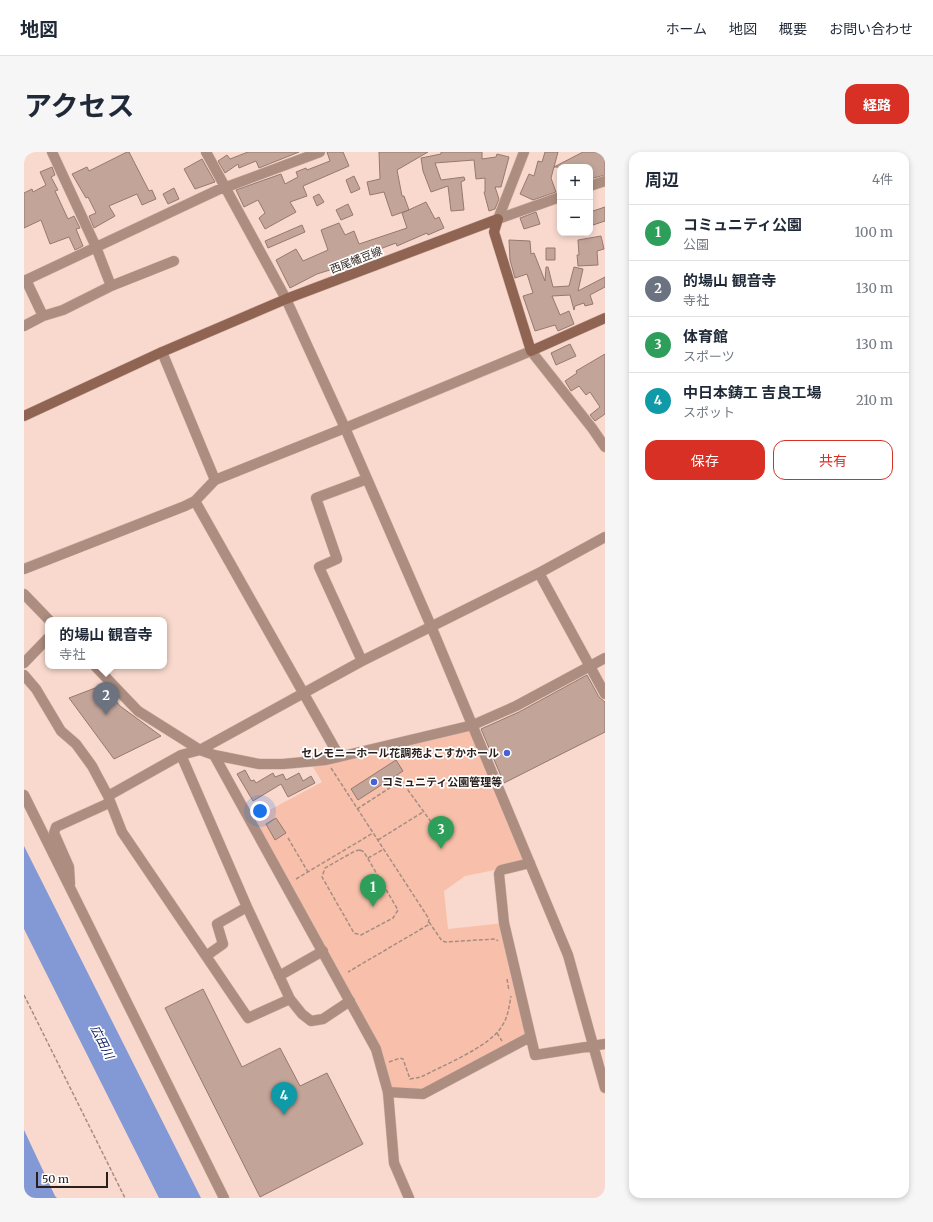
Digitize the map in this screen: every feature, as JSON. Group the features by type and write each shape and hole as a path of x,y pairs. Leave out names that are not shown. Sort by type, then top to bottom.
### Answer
{"main road":[{"name":"西尾幡豆線","path":"24,416 162,352 286,299 498,219"},
{"path":"498,219 494,232 531,351 605,318"}],"street":[{"path":"52,152 96,247 111,286"},
{"path":"206,152 286,299 345,428 473,725 568,955 605,1088"},
{"path":"43,316 25,281 224,186 232,186 320,152"},
{"path":"498,219 524,152"},
{"path":"593,185 605,181"},
{"path":"498,219 557,198"},
{"path":"24,326 43,316 63,310 111,286 174,261"},
{"path":"24,569 195,501 215,480 531,351 592,428 605,447"},
{"path":"162,352 215,480"},
{"path":"362,660 319,567 337,559 316,498 367,479"},
{"path":"195,501 339,756"},
{"path":"70,888 69,867 54,833 56,827 109,800 181,755 200,750 362,660 539,573 605,537"},
{"path":"539,573 605,694"},
{"path":"24,594 46,617"},
{"path":"24,664 45,641"},
{"path":"98,669 138,711 200,750 214,755 259,764 283,764 326,760 473,725 516,706 605,658"},
{"path":"24,674 36,689 61,731 76,744 92,766 109,800 122,832 248,1018 290,1000"},
{"path":"181,755 247,908 290,1000 302,1014 311,1021 322,1019 350,1001"},
{"path":"214,755 249,821 376,1048 388,1092 394,1163 409,1198"},
{"path":"24,795 224,1198"},
{"path":"530,863 501,870 499,874 504,923 535,1055 605,1044"},
{"path":"206,956 222,944 217,924 247,908"},
{"path":"279,976 323,951"},
{"path":"388,1092 423,1094 530,1037"},
{"path":"594,1046 605,1053"}],"path":[{"path":"326,760 428,917 429,922 439,937 446,942 495,939 499,945"},
{"path":"397,775 437,830"},
{"path":"357,809 402,780"},
{"path":"378,840 423,812"},
{"path":"296,879 373,833"},
{"path":"288,838 308,872"},
{"path":"368,859 384,849"},
{"path":"355,851 364,852 368,859 398,910 393,918 357,935 354,933 322,877 322,872 325,868 355,851"},
{"path":"348,972 429,922"},
{"path":"380,1066 400,1058 403,1059 410,1079 412,1080 453,1060 491,1038 502,1028 508,1016 511,994 506,982 507,975"},
{"path":"24,995 126,1198"}],"shaded area":[{"path":"473,725 530,863 465,876 444,891 448,929 504,923 530,1037 423,1094 388,1092 376,1049 350,1001 341,975 323,951 249,821 322,782 310,762"}],"water":[{"name":"広田川","path":"24,846 201,1198 159,1198 24,929"},
{"path":"24,1130 55,1196 57,1198 24,1198"}],"building":[{"path":"129,152 149,191 152,190 156,199 142,205 137,194 109,206 115,216 94,228 89,216 96,213 88,197 86,198 72,174 87,167 89,171"},
{"path":"248,152 299,152 259,168 256,161 239,168 238,164 225,173 218,161 227,155 230,159"},
{"path":"327,152 343,152 349,166 303,186 307,196 290,202 296,212 265,229 259,218 265,213 258,200 244,207 236,190 281,174 285,184 298,177 296,172 306,168 307,170 330,161"},
{"path":"379,152 428,152 397,170 402,196 404,196 409,210 392,216 384,192 370,195 367,182 380,179"},
{"path":"441,152 482,152 482,159 496,157 497,154 509,157 501,187 495,187 499,199 495,209 489,211 484,192 485,178 476,179 474,160 435,163 441,180 464,177 465,180 461,182 464,210 451,211 448,186 431,192 423,171 421,158 441,154"},
{"path":"545,152 558,152 551,178 556,192 533,200 520,194 529,174 534,176 538,161 542,162"},
{"path":"583,152 605,152 605,175 593,178 593,164 560,164"},
{"path":"202,159 215,182 195,189 184,169"},
{"path":"52,167 55,175 51,177 58,190 55,191 68,219 74,216 80,228 76,229 83,246 75,250 69,237 50,244 41,220 24,228 24,193 32,189 33,192 46,185 40,172"},
{"path":"354,176 360,189 351,193 346,180"},
{"path":"174,188 179,199 168,204 163,194"},
{"path":"319,194 324,202 317,206 313,197"},
{"path":"426,202 435,219 439,217 444,228 428,235 427,233 397,246 396,243 364,255 349,264 317,274 290,288 276,260 296,249 303,261 328,250 321,230 339,223 345,235 354,231 359,244 407,228 402,213"},
{"path":"348,204 353,215 341,220 336,210"},
{"path":"605,207 605,221 593,225 593,211"},
{"path":"536,212 540,224 524,229 520,218"},
{"path":"302,225 305,232 268,248 265,241"},
{"path":"601,236 604,249 597,251 598,265 578,266 578,240"},
{"path":"509,240 530,241 531,254 534,253 545,281 546,267 548,267 553,287 569,286 574,267 583,269 578,291 605,277 605,287 590,295 593,304 585,306 584,303 575,306 574,310 570,295 552,296 560,315 569,311 574,324 558,331 555,325 535,331 523,296 533,293 527,274 515,278 510,260"},
{"path":"546,248 555,248 555,260 546,260"},
{"path":"570,344 576,356 556,365 551,353"},
{"path":"605,354 605,414 595,421 590,415 600,407 590,392 586,395 579,386 571,391 565,381 577,373 576,371"},
{"name":"セレモニーホール花調苑よこすかホール","path":"587,675 599,697 605,702 605,732 504,783 481,729 519,712"},
{"path":"103,685 120,706 161,736 114,759 69,698"},
{"name":"コミュニティ公園管理等","path":"396,760 403,771 358,800 351,789"},
{"path":"245,770 251,781 254,780 256,783 273,773 275,777 283,774 286,780 299,773 303,781 311,776 315,783 288,797 281,784 253,801 237,774"},
{"path":"276,818 286,833 275,840 266,824"},
{"path":"203,989 242,1067 280,1048 300,1086 327,1073 363,1144 260,1197 165,1008"}],"place":[{"name":"的場山 観音寺","path":"106,715"},
{"name":"セレモニーホール花調苑よこすかホール","path":"507,753"},
{"name":"コミュニティ公園管理等","path":"374,782"},
{"name":"体育館","path":"441,849"},
{"name":"コミュニティ公園","path":"373,907"},
{"name":"中日本鋳工 吉良工場","path":"284,1115"}]}
